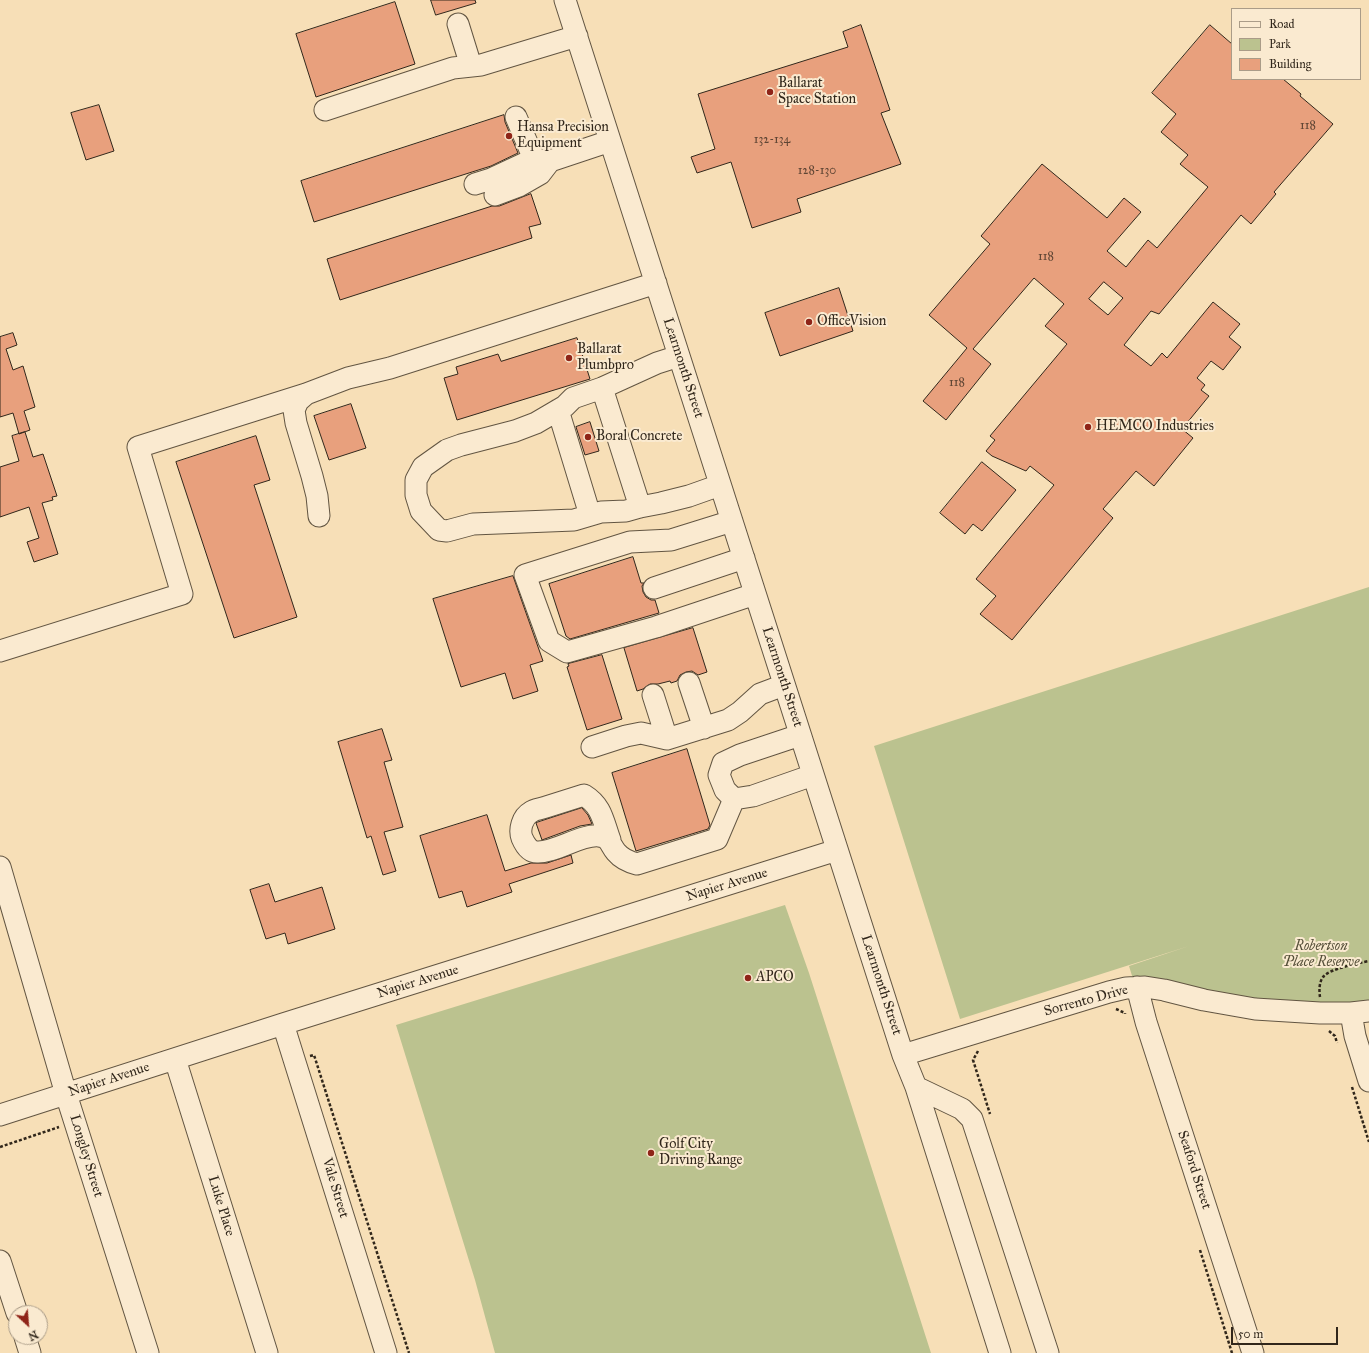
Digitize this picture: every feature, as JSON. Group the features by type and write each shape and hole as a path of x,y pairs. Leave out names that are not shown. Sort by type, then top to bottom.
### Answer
{"street":[{"name":"Learmonth Street","path":"565,0 903,1055 916,1087 1000,1353"},
{"path":"458,24 471,66"},
{"path":"325,110 453,68 481,65 577,36"},
{"path":"495,195 519,186 540,174 542,160 516,117"},
{"path":"475,184 542,160 610,141"},
{"path":"0,651 182,594 138,447 306,394 348,378 390,368 656,283"},
{"path":"679,356 657,363 602,388 573,398 565,406 536,423 515,431 447,450 424,467 416,480 416,495 421,511 439,530 447,531 473,524 574,520 601,512 626,511 661,503 689,496 720,484"},
{"path":"602,388 640,507"},
{"path":"306,394 298,401 294,410 296,423 317,496 319,516"},
{"path":"558,410 590,515"},
{"path":"732,521 671,540 630,542 525,575 549,641 567,652 662,625 755,594"},
{"path":"654,588 744,558"},
{"path":"689,683 704,728"},
{"path":"592,747 626,736 641,733 666,739 704,728 728,720 740,712 760,694 784,685"},
{"path":"653,695 666,739"},
{"path":"734,799 725,790 719,775 723,763 740,754 800,735"},
{"path":"734,799 752,796 813,775"},
{"path":"610,840 616,852 628,862 637,864 717,838 734,799"},
{"name":"Napier Avenue","path":"0,1115 283,1024 837,850"},
{"name":"Longley Street","path":"0,867 66,1094 148,1353"},
{"name":"Sorrento Drive","path":"903,1055 1109,992 1136,987 1159,989 1204,1000 1324,1021 1360,1012"},
{"name":"Seaford Street","path":"1136,987 1253,1353"},
{"path":"1360,1012 1355,1036 1360,1082"},
{"name":"Vale Street","path":"283,1024 386,1353"},
{"name":"Luke Place","path":"176,1058 267,1353"},
{"path":"916,1087 962,1110 972,1119 1048,1353"},
{"path":"0,1261 14,1305"}],"path":[{"path":"1339,1048 1335,1036 1324,1021 1320,985 1325,975 1331,972 1369,961"},
{"path":"295,1061 314,1055 409,1353"},
{"path":"1360,1082 1369,1142"},
{"path":"0,1147 75,1122"}],"green space":[{"name":"Robertson Place Reserve","path":"1369,587 1369,1001 1325,1004 1257,1000 1133,979 1129,966 1189,946 960,1019 874,746"},
{"name":"Golf City Driving Range","path":"785,905 809,973 931,1353 495,1353 475,1280 396,1025"}],"building":[{"path":"431,0 475,0 476,3 436,15"},
{"path":"395,2 415,64 316,97 296,34"},
{"path":"861,25 890,110 881,113 901,164 797,199 801,212 752,228 731,162 697,173 691,157 715,149 698,94 848,47 843,32"},
{"path":"1210,25 1231,43 1231,80 1284,80 1301,94 1300,96 1333,124 1274,192 1276,194 1251,224 1241,215 1159,314 1151,311 1124,345 1151,366 1162,353 1167,358 1213,302 1240,324 1229,337 1241,347 1223,370 1211,361 1197,378 1205,385 1201,390 1209,396 1182,429 1193,438 1154,486 1136,471 1103,509 1113,518 1012,640 980,614 996,596 976,579 1054,485 1030,466 1026,471 992,456 986,451 995,440 990,436 1067,344 1045,326 1064,304 1034,278 973,349 991,364 946,420 923,401 967,348 929,315 990,244 981,236 1042,164 1107,218 1124,198 1141,212 1107,251 1126,267 1148,240 1157,248 1208,187 1180,164 1188,155 1161,132 1176,114 1152,93","holes":["1104,282 1123,298 1108,315 1089,299"]},
{"path":"99,105 114,151 86,160 71,113"},
{"path":"504,115 505,122 518,153 491,166 314,222 301,181"},
{"path":"531,194 541,224 529,227 532,238 340,300 327,259 492,206 499,206"},
{"name":"OfficeVision","path":"839,288 853,331 780,356 765,313"},
{"path":"13,333 17,345 6,349 13,370 23,366 35,407 24,411 30,430 19,434 13,413 0,417 0,337"},
{"path":"577,338 590,379 457,420 444,378 458,374 456,367 498,354 501,361"},
{"path":"351,404 366,448 329,460 314,416"},
{"path":"590,422 599,451 585,455 576,427"},
{"path":"25,432 33,457 43,454 57,496 52,497 53,500 42,503 58,554 34,562 27,542 39,538 29,507 0,517 0,467 19,461 12,436"},
{"path":"256,436 270,480 254,485 297,617 234,638 176,462"},
{"path":"982,462 1016,490 982,531 973,524 965,534 940,513"},
{"path":"633,557 641,583 644,583 642,586 643,592 646,597 651,600 655,600 659,613 570,639 566,636 549,584"},
{"path":"513,576 543,661 530,665 538,691 513,699 505,673 461,687 433,599"},
{"path":"693,628 707,672 698,675 692,671 686,672 680,675 677,681 671,683 670,681 650,684 637,691 624,648"},
{"path":"602,655 622,719 587,730 567,667 569,666 568,664"},
{"path":"382,729 392,760 384,762 403,827 384,832 396,871 383,875 371,836 367,838 338,742"},
{"path":"687,749 710,825 708,829 636,851 612,773"},
{"path":"582,808 588,815 592,824 580,826 542,840 536,823"},
{"path":"487,815 505,871 531,863 547,863 571,855 573,863 509,884 512,892 467,907 462,891 439,898 420,836"},
{"path":"269,884 275,902 322,887 335,929 288,944 285,933 266,939 250,890"}],"place":[{"name":"Ballarat Space Station","path":"770,92"},
{"name":"Hansa Precision Equipment","path":"509,136"},
{"name":"OfficeVision","path":"809,322"},
{"name":"Ballarat Plumbpro","path":"569,358"},
{"name":"HEMCO Industries","path":"1088,427"},
{"name":"Boral Concrete","path":"588,437"},
{"name":"APCO","path":"748,978"},
{"name":"Golf City Driving Range","path":"651,1153"}]}
